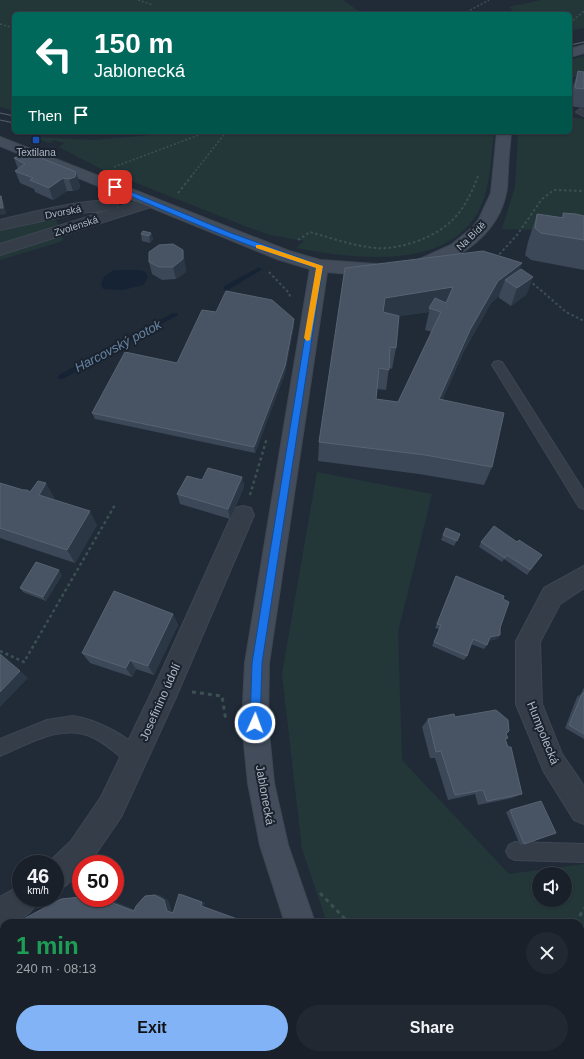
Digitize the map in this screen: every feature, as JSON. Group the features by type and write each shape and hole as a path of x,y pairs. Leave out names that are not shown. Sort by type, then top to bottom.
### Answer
{"main road":[{"path":"572,53 584,50"},
{"name":"Na Bídě","path":"319,266 359,270 398,269 418,266 438,260 460,249 480,229 490,216 499,195 504,134"},
{"path":"0,141 228,235 319,266"},
{"name":"Jablonecká","path":"299,919 274,845 261,782 255,723 257,663 319,266"}],"street":[{"name":"Dvorská","path":"0,225 80,208 151,202"},
{"name":"Zvolenská","path":"0,250 151,202"},
{"name":"Josefinino údolí","path":"64,867 85,845 111,807 135,758 244,515"},
{"name":"Humpolecká","path":"584,576 552,596 528,641 529,704 553,763 584,810"},
{"path":"0,915 12,906"}],"lane":[{"path":"498,364 584,503"},
{"path":"0,748 34,732 61,726 82,724 98,731 135,758"},
{"path":"515,851 584,853"}],"path":[{"path":"138,0 153,5"},
{"path":"467,12 489,0"},
{"path":"572,21 584,11"},
{"path":"0,24 12,27"},
{"path":"107,169 202,134"},
{"path":"177,194 224,134"},
{"path":"310,232 376,248 391,248 423,240 450,225 465,207 472,194 479,172"},
{"path":"460,249 492,263 517,235 542,199 554,190 584,191"},
{"path":"268,271 288,292"},
{"path":"527,279 566,312 584,321"},
{"path":"244,515 269,430"},
{"path":"1,653 24,662 116,505"},
{"path":"166,688 222,696 226,721"},
{"path":"578,919 584,908"}],"green space":[{"path":"0,0 343,0 360,12 12,12 12,110 0,107"},
{"path":"541,0 584,0 584,28 572,31 572,12 515,12 509,7"},
{"path":"584,56 584,75 572,78 572,59"},
{"path":"572,117 584,119 584,223 542,230 502,229 515,187 518,134 572,134"},
{"path":"162,134 494,134 486,193 470,224 451,240 428,250 402,256 374,257 320,252 296,248 304,241 270,235 245,226 101,169 59,147 64,143 54,140 49,143 33,137 94,140"},
{"path":"56,219 63,241 0,260 0,231"},
{"path":"317,472 432,494 398,632 402,760 509,874 532,871 532,907 572,907 572,867 562,867 584,864 584,919 326,919 302,849 282,674"}],"water":[{"path":"114,270 139,270 146,272 148,278 143,285 123,290 103,289 101,283 105,276"}],"building":[{"path":"578,71 584,72 584,89 575,88"},
{"path":"29,153 76,172 75,177 69,179 63,178 49,188 30,180 33,178 15,171 25,164 14,158"},
{"path":"1,196 3,208 0,208"},
{"path":"563,213 584,216 584,240 541,233 535,228 537,214 564,218"},
{"path":"143,231 151,233 149,236 141,234"},
{"path":"173,244 183,250 183,259 173,267 159,267 149,262 149,252 159,245"},
{"path":"483,251 522,263 498,281 470,330 439,399 504,413 492,467 425,455 319,442 345,268","holes":["453,287 446,303 435,298 429,308 441,312 398,402 376,399 379,368 389,370 390,347 396,348 399,316 383,312 385,298"]},
{"path":"521,269 533,277 517,288 505,280"},
{"path":"226,291 272,300 294,319 285,366 254,447 92,413 125,352 177,363 202,310 216,312"},
{"path":"208,468 242,477 228,509 177,494 187,476 202,480"},
{"path":"38,481 46,483 39,495 90,511 67,550 0,528 0,483 30,492"},
{"path":"494,526 517,542 519,540 542,555 530,570 507,555 505,558 481,542"},
{"path":"446,528 460,534 457,541 443,535"},
{"path":"36,562 59,570 43,597 20,588"},
{"path":"456,576 504,596 503,599 509,602 500,628 500,635 490,637 487,645 473,639 467,656 434,642 441,625 437,624"},
{"path":"114,591 173,614 148,666 130,660 126,668 82,653"},
{"path":"0,654 20,671 0,692"},
{"path":"584,692 584,734 569,725"},
{"path":"496,710 508,720 509,731 506,734 508,738 505,739 508,747 511,747 522,794 487,801 483,790 455,795 441,751 436,752 428,719 454,714 455,717"},
{"path":"541,801 556,833 524,844 510,810"},
{"path":"179,894 202,902 201,906 237,919 24,919 46,907 64,907 64,899 72,898 72,907 123,907 134,911 136,906 145,896 155,895 164,900 167,911 173,913"}],"waterway":[{"name":"Harcovský potok","path":"226,288 259,269"},
{"name":"Harcovský potok","path":"61,377 175,315"}],"tram line":[{"path":"572,45 584,42"},
{"path":"0,113 12,116"},
{"path":"0,120 12,123"}],"slow traffic":[{"path":"259,246 319,266 307,338"}],"place":[{"name":"Textilana","path":"36,140"}],"route":[{"path":"115,187 228,235 319,266 257,663 255,723"}]}
